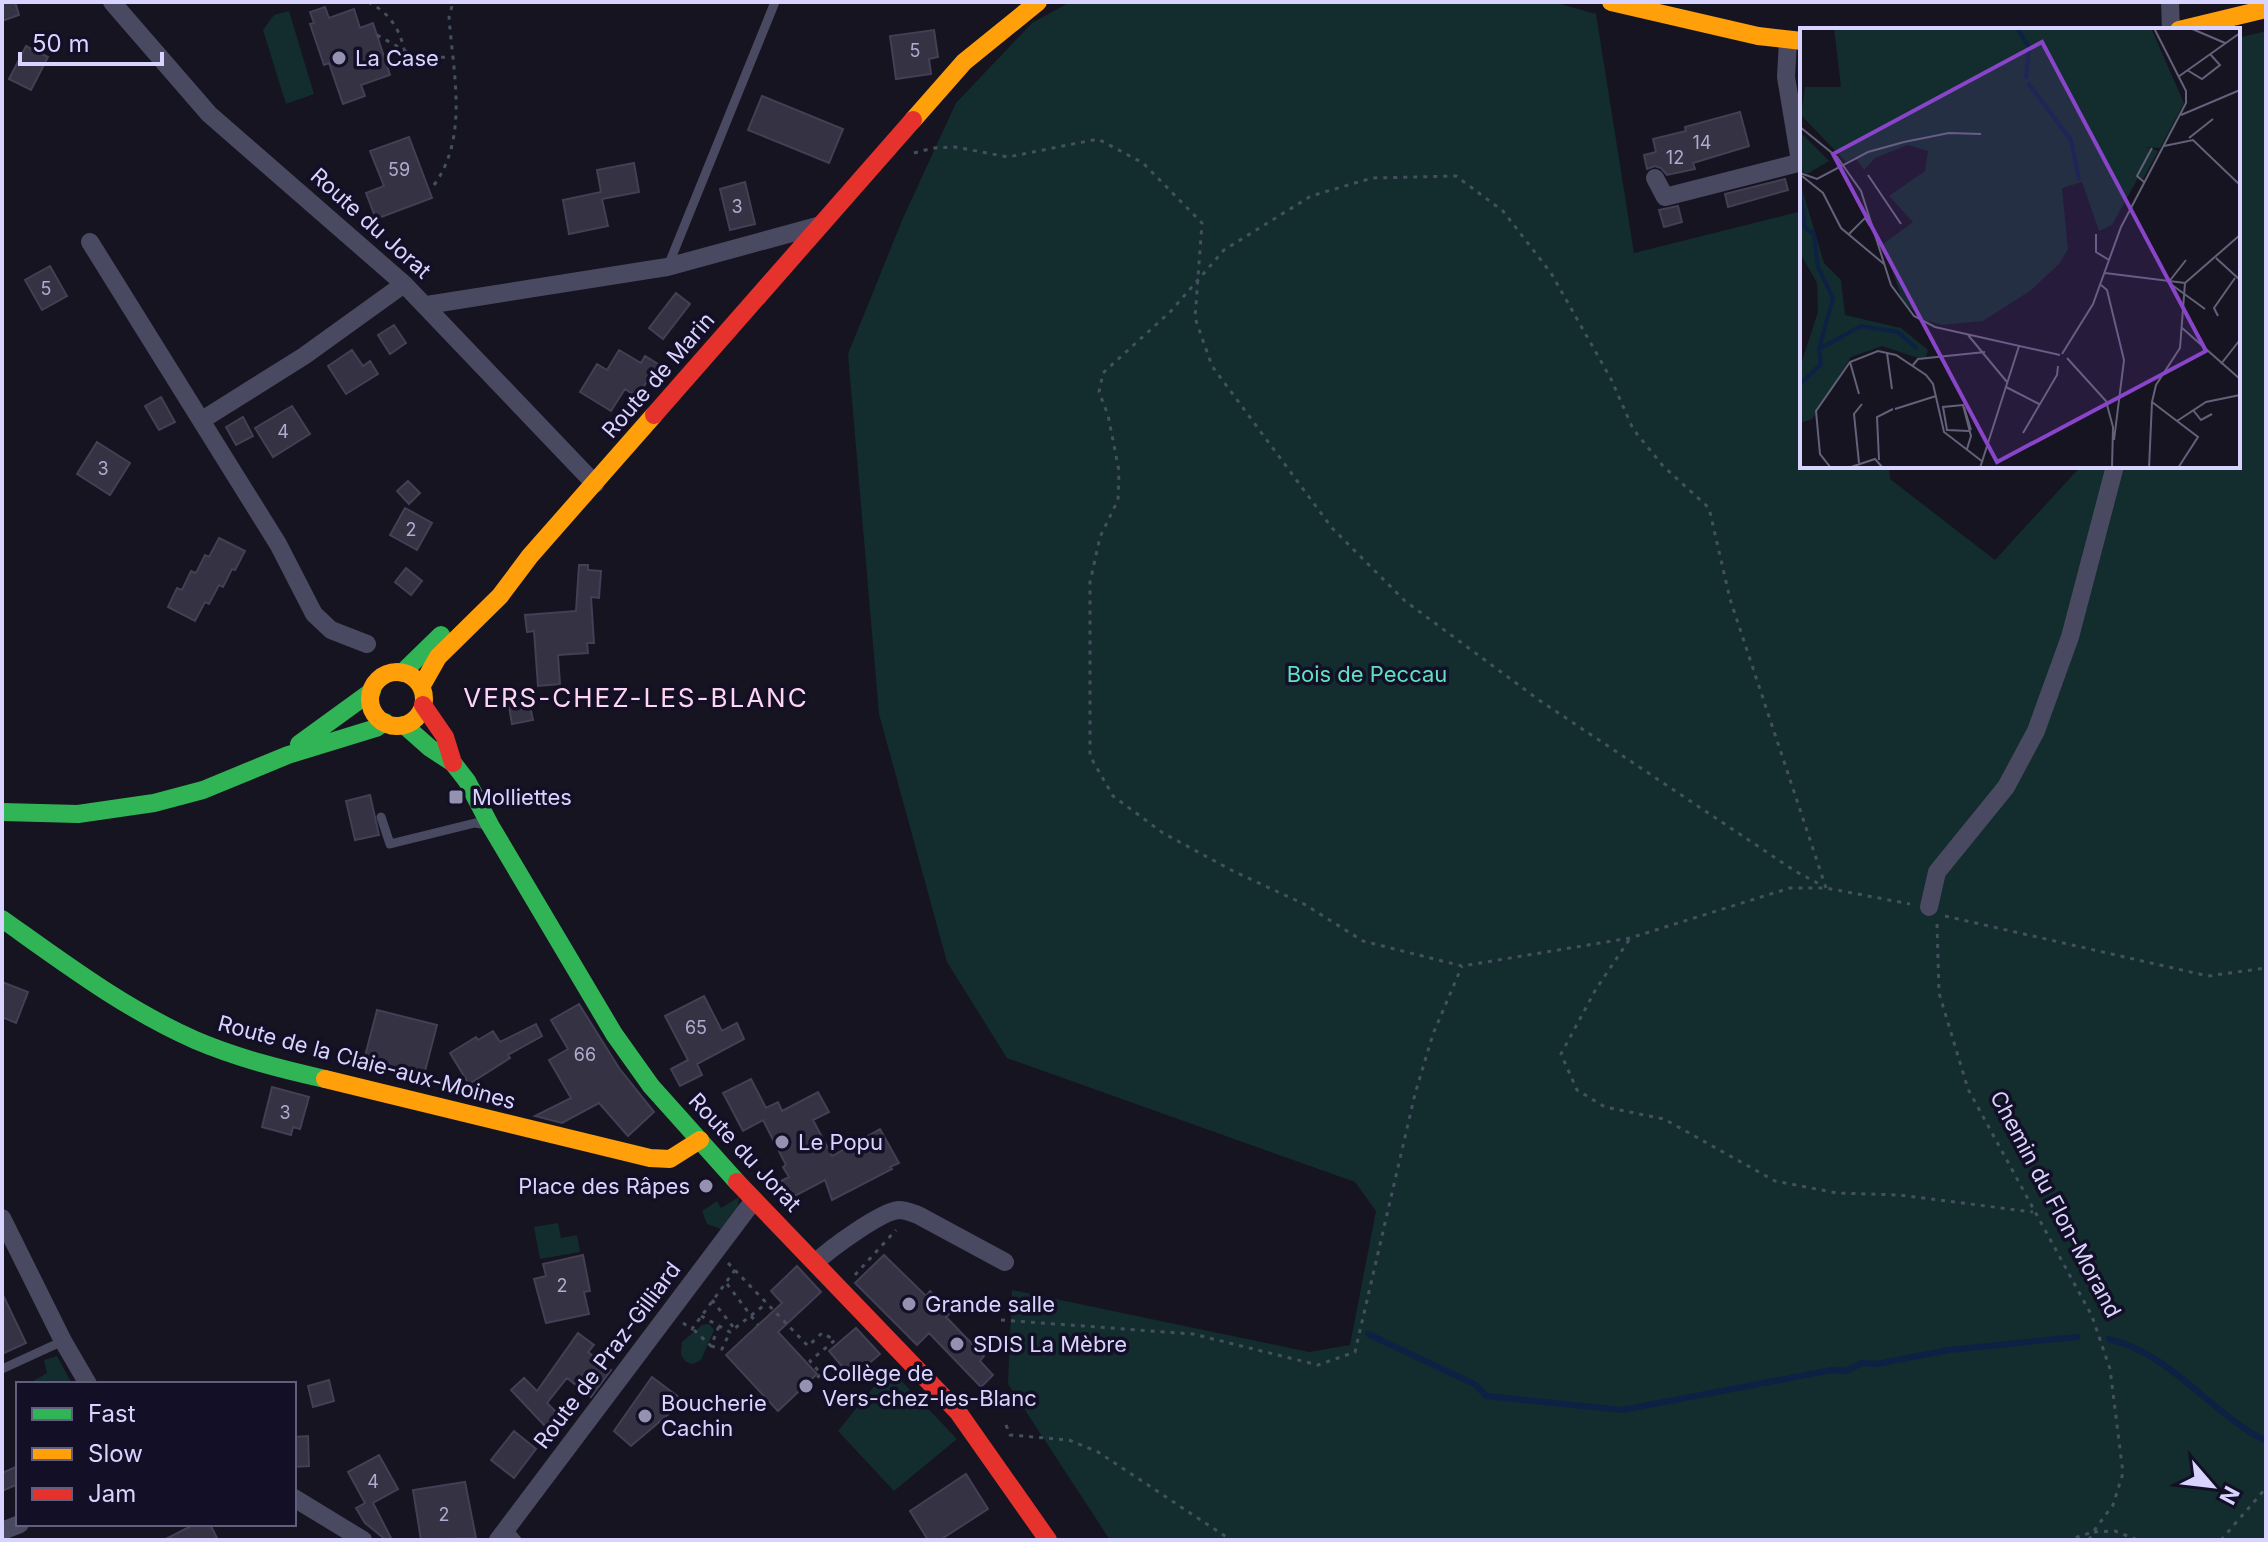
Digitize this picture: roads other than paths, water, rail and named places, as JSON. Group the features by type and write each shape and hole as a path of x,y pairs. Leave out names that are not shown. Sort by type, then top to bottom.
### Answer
{"main road":[{"name":"Route de Marin","path":"422,696 438,657 500,596 530,556 964,62 1038,2"},
{"path":"1611,2 1758,36 1795,41"},
{"path":"2187,28 2266,9"},
{"name":"Route de Marin","path":"402,673 492,584 530,556"},
{"path":"277,759 372,691 380,678 395,672 416,680 422,696 416,717 404,725 385,722 373,709 372,691"},
{"name":"Route du Jorat","path":"422,696 445,737 453,763"},
{"path":"2,812 96,811 157,802 202,791 277,759 376,728 385,722"},
{"name":"Route du Jorat","path":"404,725 453,763 467,781 614,1034 651,1086 754,1200 964,1420 1048,1540"},
{"name":"Route de la Claie-aux-Moines","path":"2,919 143,1014 198,1042 248,1059 650,1158 670,1159 700,1140"}],"street":[{"name":"Route du Jorat","path":"112,2 209,114 427,305 595,484"},
{"path":"2170,2 2171,28"},
{"path":"1795,41 1786,77 1800,155"},
{"path":"1655,178 1665,197 1800,161"},
{"path":"427,305 667,267 821,225"},
{"path":"90,242 278,544 314,614 331,630 367,644"},
{"path":"202,420 304,356 404,284"},
{"path":"1933,911 1937,872 2006,787 2036,731 2070,637 2114,468"},
{"name":"Route de Praz-Gilliard","path":"508,1536 754,1200"},
{"path":"816,1262 830,1249 885,1215 903,1210 1005,1262"},
{"path":"2,1218 87,1382"},
{"path":"296,1499 363,1540"}],"lane":[{"path":"667,267 775,2"},
{"path":"381,817 390,844 475,823 490,825"},
{"path":"2,1369 63,1341"}],"waterway":[{"path":"1368,1334 1476,1385 1486,1396 1622,1410 1832,1370 1846,1371 1862,1363 1876,1364 1949,1350 2077,1337"},
{"path":"2109,1339 2153,1358 2226,1415 2266,1441"}],"place":[{"name":"La Case","path":"339,58"},
{"name":"Molliettes","path":"456,797"},
{"name":"Le Popu","path":"782,1142"},
{"name":"Place des Râpes","path":"706,1186"},
{"name":"Grande salle","path":"909,1304"},
{"name":"SDIS La Mèbre","path":"957,1344"},
{"name":"Collège de Vers-chez-les-Blanc","path":"806,1386"},
{"name":"Boucherie Cachin","path":"645,1416"}],"district":[{"name":"VERS-CHEZ-LES-BLANC","path":"636,697"}],"park label":[{"name":"Bois de Peccau","path":"1367,674"}]}
